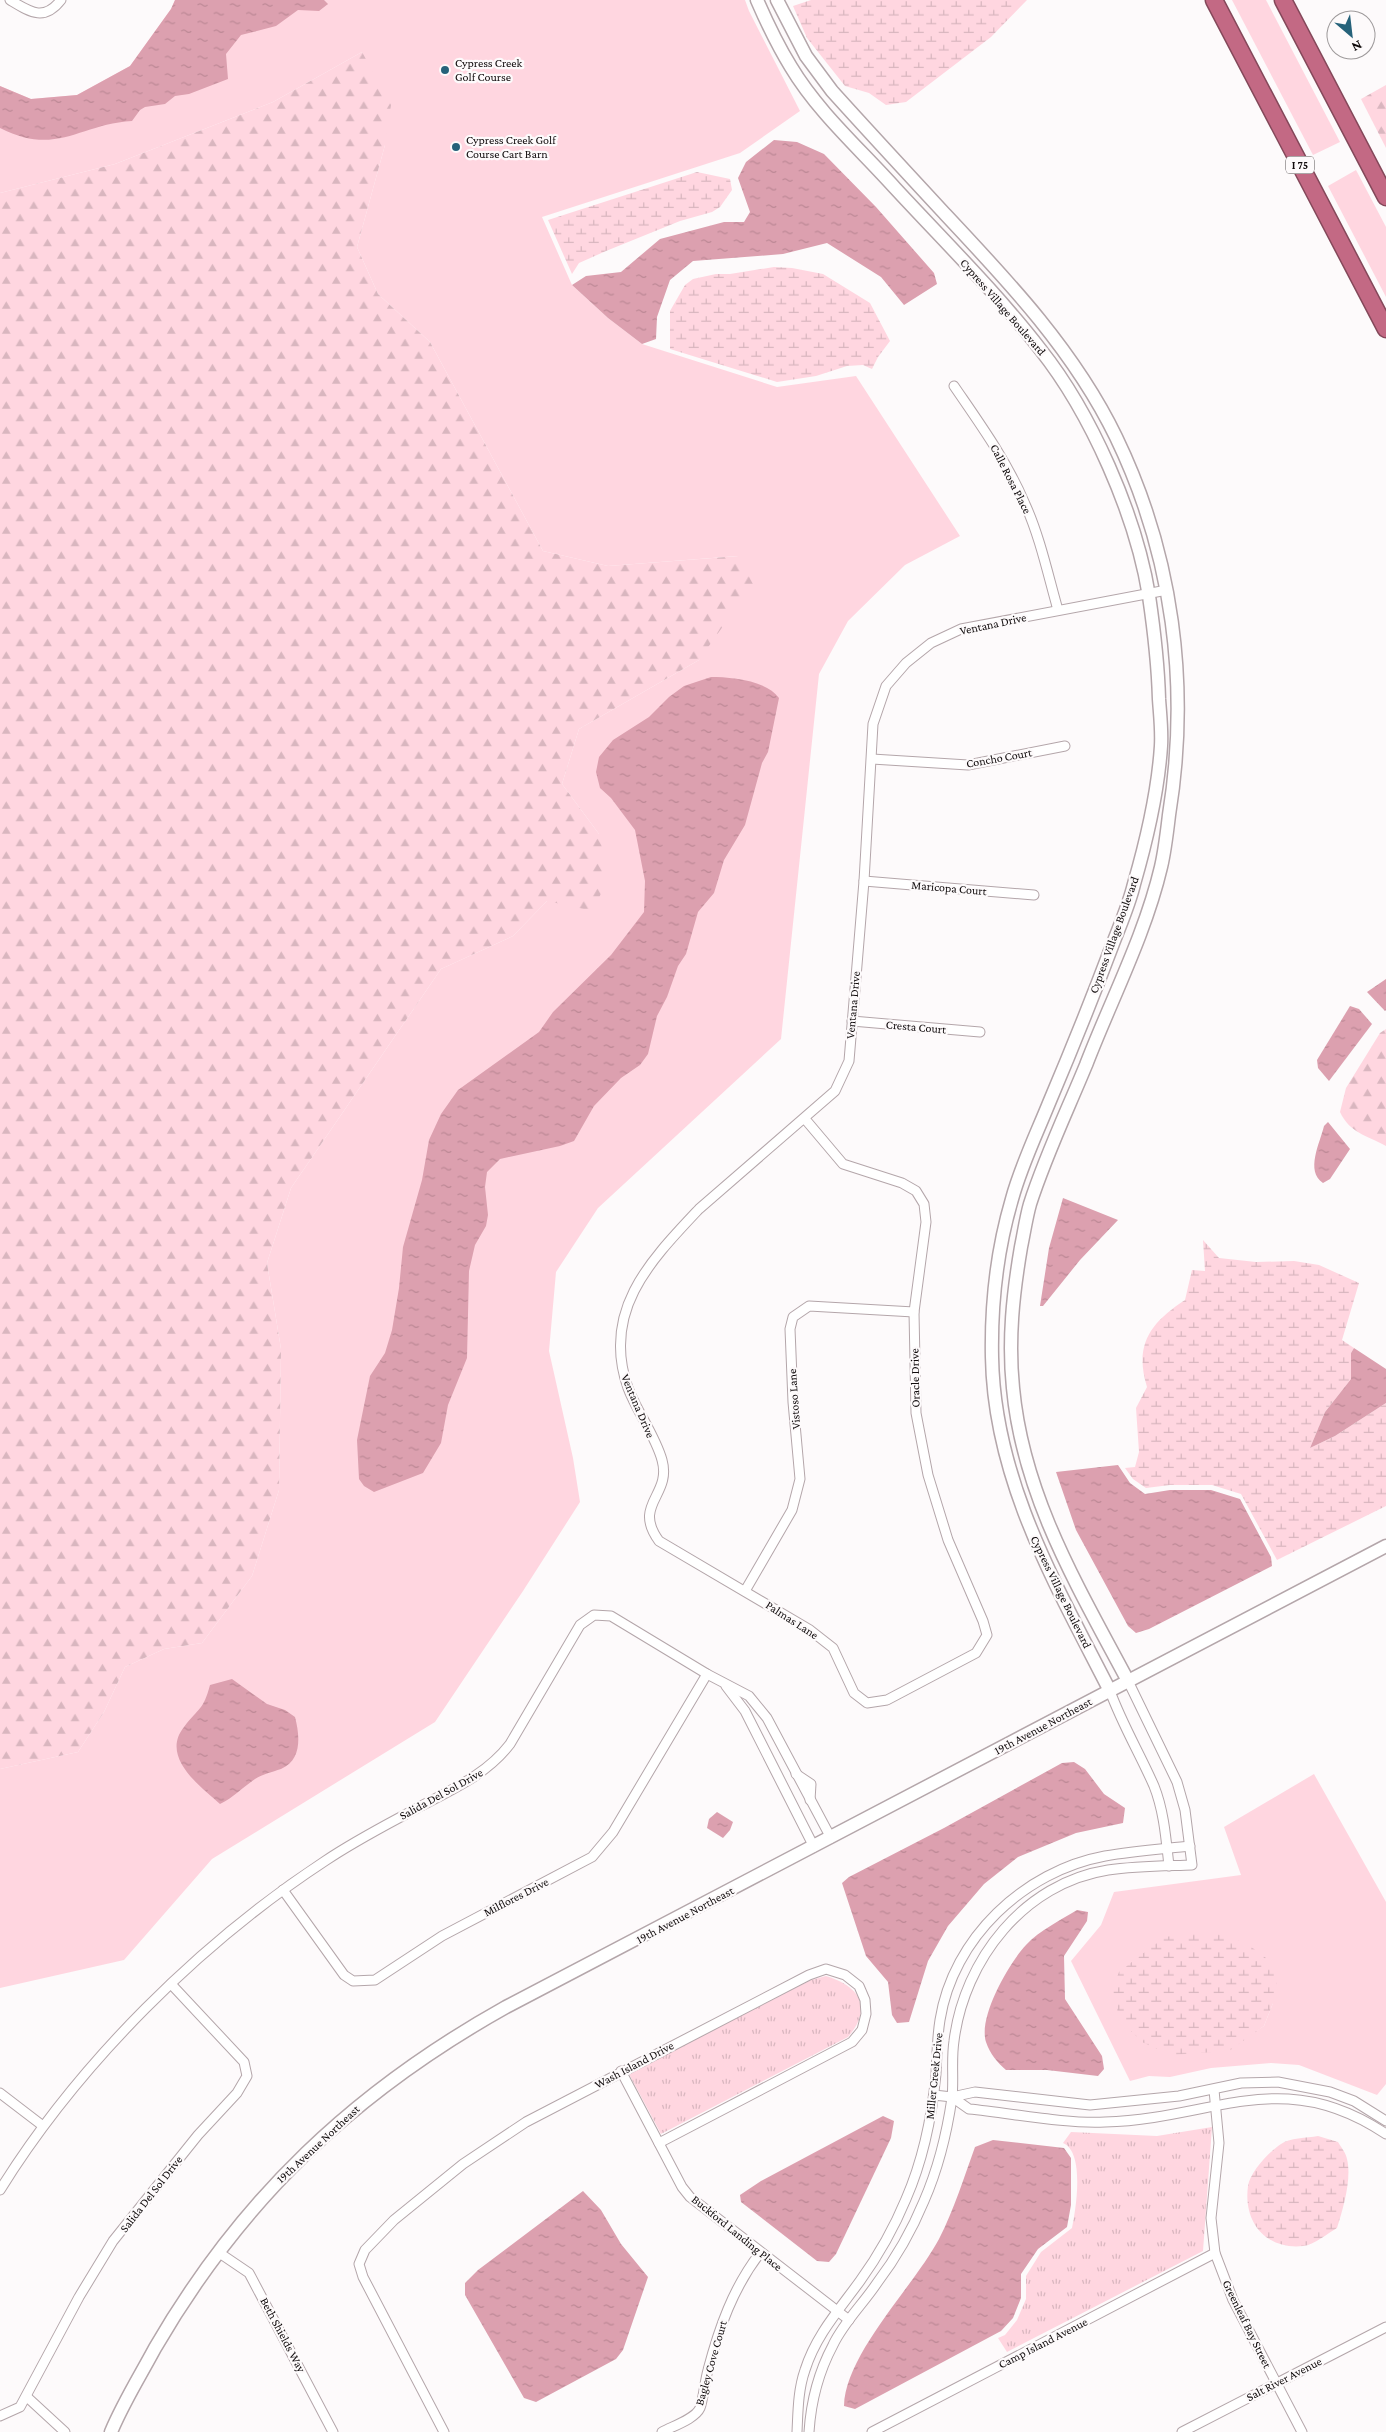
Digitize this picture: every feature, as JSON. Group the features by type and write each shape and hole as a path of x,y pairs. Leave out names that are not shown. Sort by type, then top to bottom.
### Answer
{"highway":[{"name":"I 75","path":"1214,0 1386,330"},
{"path":"1283,0 1386,198"}],"street":[{"path":"10,0 29,11 41,14 55,8 61,0"},
{"name":"Cypress Village Boulevard","path":"757,0 783,53 800,81 830,118 1014,316 1044,353 1081,410 1109,468 1130,525 1149,594 1157,662 1161,743 1152,811 1134,888 1074,1043 1026,1159 1012,1200 998,1261 993,1318 992,1360 995,1393 1002,1438 1013,1484 1044,1564 1110,1691"},
{"name":"Cypress Village Boulevard","path":"777,0 806,56 832,91 1028,304 1082,376 1115,436 1152,524 1167,590 1176,653 1178,733 1172,799 1161,867 1140,932 1029,1208 1013,1292 1011,1338 1013,1388 1030,1475 1062,1556 1128,1681"},
{"name":"Calle Rosa Place","path":"954,386 994,444 1025,504 1038,538 1058,610"},
{"name":"Ventana Drive","path":"651,1529 648,1512 663,1483 663,1461 628,1388 622,1365 619,1336 624,1314 635,1286 688,1221 806,1119 835,1091 849,1061 864,881 873,724 886,686 906,663 932,643 961,629 1167,590"},
{"name":"Concho Court","path":"872,759 968,765 1065,746"},
{"name":"Maricopa Court","path":"864,881 1034,895"},
{"name":"Cresta Court","path":"852,1021 980,1032"},
{"name":"Oracle Drive","path":"806,1119 843,1164 874,1176 902,1183 916,1190 924,1204 926,1222 914,1312 916,1413 928,1475 948,1540 983,1621 987,1635 976,1653 943,1670"},
{"name":"Vistoso Lane","path":"745,1591 792,1510 800,1479 793,1402 790,1329 793,1317 809,1306 914,1312"},
{"name":"Palmas Lane","path":"651,1529 659,1541 810,1630 833,1648 854,1693 867,1703 887,1700 943,1670"},
{"name":"19th Avenue Northeast","path":"111,2432 120,2410 184,2298 262,2198 317,2142 362,2102 424,2056 506,2008 1386,1546"},
{"name":"Salida Del Sol Drive","path":"0,2190 43,2126 143,2011 223,1936 283,1890 362,1838 462,1784 499,1759 510,1744 580,1625 594,1615 611,1616 707,1674 749,1696 767,1718 796,1774 811,1784 810,1801 831,1838"},
{"name":"Milflores Drive","path":"283,1890 344,1974 353,1982 375,1980 442,1936 592,1857 613,1832 707,1674"},
{"path":"1128,1681 1177,1782 1185,1810 1190,1846"},
{"name":"Salida Del Sol Drive","path":"725,1684 745,1711 814,1847"},
{"path":"1110,1691 1117,1711 1154,1787 1163,1816 1169,1866"},
{"path":"771,1763 786,1755"},
{"path":"781,1782 796,1774"},
{"name":"Miller Creek Drive","path":"797,2432 798,2400 805,2370 822,2331 860,2280 888,2236 907,2198 925,2142 934,2095 940,2018 946,1994 968,1948 998,1912 1024,1891 1052,1874 1104,1856 1190,1846 1192,1865 1108,1870 1058,1887 1024,1909 1000,1932 983,1955 969,1982 958,2017 953,2043 952,2097 944,2137 925,2200 898,2252 833,2343 819,2375 811,2405 809,2432"},
{"name":"Wash Island Drive","path":"444,2432 363,2277 359,2264 365,2250 394,2220 463,2164 526,2122 621,2071 809,1974 826,1969 845,1975 859,1986 865,2000 866,2014 862,2030 852,2042 659,2144"},
{"name":"Salida Del Sol Drive","path":"0,2416 20,2407 27,2397 113,2241 198,2135 237,2093 247,2076 244,2062 171,1984"},
{"name":"Buckford Landing Place","path":"621,2071 682,2187 690,2197 849,2320"},
{"path":"934,2095 952,2097 976,2092 1090,2105 1178,2096 1241,2083 1278,2082 1330,2092 1354,2101 1386,2121"},
{"name":"Greenleaf Bay Street","path":"1214,2090 1219,2143 1211,2218 1215,2254 1233,2300 1302,2432"},
{"path":"1326,2104 1330,2092"},
{"path":"0,2093 43,2126"},
{"name":"Miller Creek Drive","path":"952,2097 969,2109 1104,2123 1162,2118 1258,2098 1286,2098 1326,2104 1362,2119 1386,2134"},
{"name":"Beth Shields Way","path":"218,2252 250,2273 333,2432"},
{"name":"Bagley Cove Court","path":"662,2432 690,2417 700,2408 703,2387 719,2329 745,2272 760,2253"},
{"name":"Camp Island Avenue","path":"872,2432 1215,2254"},
{"name":"Salt River Avenue","path":"1182,2432 1386,2327"},
{"path":"27,2397 65,2432"}],"green space":[{"path":"175,0 745,0 800,111 740,153 542,217 572,285 608,318 642,344 777,387 856,376 960,536 905,565 848,621 819,674 781,1039 598,1208 556,1272 549,1351 573,1458 580,1502 523,1591 435,1722 212,1859 124,1960 0,1988 0,1769 78,1752 104,1712 125,1667 164,1649 202,1643 252,1576 279,1490 281,1349 267,1263 291,1188 441,969 513,936 547,901 599,834 562,784 579,729 699,660 738,556 608,566 543,551 430,342 378,294 357,247 385,145 362,52 273,102 115,164 0,193 0,86 31,99 77,95 130,66 171,9"},
{"path":"811,0 1027,0 991,37 906,102 886,105 869,93 845,86 807,38 793,6"},
{"path":"1232,0 1266,0 1340,142 1313,155"},
{"path":"362,52 391,105 385,145 357,247 378,294 430,342 543,551 608,566 739,556 753,584 699,660 579,729 562,784 599,834 609,876 593,911 547,901 513,936 441,969 291,1188 267,1263 281,1349 279,1490 252,1576 202,1643 164,1649 125,1667 104,1712 78,1752 0,1769 0,193 115,164 273,102"},
{"path":"1386,85 1386,148 1361,99"},
{"path":"1356,170 1386,227 1386,297 1328,186"},
{"path":"697,172 730,179 732,190 720,207 712,212 680,221 579,263 572,274 548,220"},
{"path":"774,267 792,268 823,274 870,303 890,341 872,369 863,365 847,366 816,376 777,382 670,349 670,311 685,285 693,279 716,274 730,274"},
{"path":"1386,1029 1386,1146 1354,1129 1340,1112 1346,1088 1380,1033"},
{"path":"1203,1240 1219,1258 1256,1262 1294,1261 1319,1265 1359,1283 1342,1340 1354,1348 1351,1353 1351,1379 1325,1412 1310,1448 1335,1436 1386,1403 1386,1506 1277,1560 1241,1494 1212,1485 1170,1485 1146,1488 1133,1479 1125,1468 1135,1467 1139,1452 1136,1408 1147,1387 1143,1372 1144,1347 1148,1336 1162,1317 1185,1300 1192,1270 1205,1271"},
{"path":"1314,1774 1386,1902 1386,2084 1377,2095 1299,2065 1271,2063 1211,2068 1170,2077 1149,2076 1130,2081 1071,1961 1101,1925 1114,1892 1241,1875 1224,1827","holes":["1273,2003 1264,2026 1239,2042"]},
{"path":"1211,1932 1246,1943 1266,1958 1277,1979 1273,2003 1264,2026 1229,2051 1170,2055 1142,2042 1120,2020 1112,1991 1119,1972 1164,1937"},
{"path":"826,1976 838,1980 847,1986 859,1999 860,2017 848,2037 661,2134 629,2074 811,1980"},
{"path":"1212,2127 1203,2251 1007,2352 998,2338 1005,2335 1017,2320 1026,2299 1026,2276 1041,2252 1072,2228 1077,2195 1077,2169 1070,2148 1063,2143 1071,2132 1157,2136"},
{"path":"1318,2136 1338,2142 1345,2152 1347,2159 1348,2185 1337,2228 1307,2245 1290,2246 1278,2243 1268,2238 1253,2222 1247,2199 1248,2186 1252,2175 1271,2152 1284,2142"}],"water":[{"path":"175,0 324,0 328,4 319,11 298,10 276,26 241,35 226,54 228,79 189,94 175,96 165,104 145,107 140,110 132,121 113,123 53,139 37,140 0,128 0,86 31,99 77,95 130,66 171,9"},
{"path":"774,140 797,142 824,154 876,207 934,273 937,284 904,305 881,277 827,243 783,254 693,261 670,280 657,317 656,339 642,344 608,318 572,285 586,276 621,272 660,239 724,222 744,222 750,212 738,178 746,162"},
{"path":"711,677 757,683 766,687 779,698 768,752 762,763 745,825 724,860 714,893 698,912 686,954 678,966 667,997 657,1016 648,1054 640,1065 621,1078 594,1106 574,1141 560,1146 500,1159 487,1172 485,1187 488,1215 486,1226 475,1245 469,1271 467,1358 448,1405 441,1443 423,1473 374,1492 364,1486 359,1479 357,1440 370,1376 385,1353 392,1330 403,1247 422,1180 429,1140 441,1114 458,1090 539,1032 553,1012 611,955 644,912 645,881 635,830 611,798 600,788 596,772 599,757 613,740 649,717 669,697 684,686"},
{"path":"1386,979 1386,1010 1385,1011 1367,992"},
{"path":"1350,1006 1359,1009 1372,1024 1329,1081 1318,1068 1317,1060"},
{"path":"1328,1122 1350,1149 1330,1179 1323,1183 1318,1178 1314,1164 1324,1126"},
{"path":"1063,1198 1118,1220 1080,1260 1043,1306 1040,1306 1049,1248"},
{"path":"1354,1348 1386,1369 1386,1403 1335,1436 1310,1448 1325,1412 1351,1379 1351,1353"},
{"path":"1118,1465 1130,1483 1145,1494 1170,1490 1211,1490 1240,1499 1271,1557 1272,1566 1149,1629 1136,1633 1128,1626 1076,1530 1056,1472"},
{"path":"232,1679 267,1704 285,1710 295,1717 298,1747 293,1760 288,1765 255,1779 220,1804 193,1780 186,1770 180,1760 177,1749 178,1738 184,1727 203,1704 210,1685"},
{"path":"1074,1762 1085,1769 1104,1794 1125,1808 1123,1823 1076,1833 1018,1857 984,1884 948,1926 928,1961 909,2022 897,2023 892,2015 888,1982 866,1956 842,1883 849,1877 944,1828 1062,1763"},
{"path":"717,1812 733,1822 730,1830 723,1838 707,1828 709,1819"},
{"path":"1077,1910 1088,1912 1087,1921 1064,1956 1065,1999 1102,2056 1104,2069 1098,2076 1047,2070 1006,2070 997,2061 986,2042 986,2019 997,1991 1011,1964 1026,1945 1044,1930"},
{"path":"883,2116 894,2121 891,2138 836,2254 829,2262 817,2261 741,2202 740,2195 761,2181"},
{"path":"993,2140 1064,2148 1071,2158 1071,2205 1067,2227 1038,2249 1021,2274 1021,2298 1013,2318 1001,2331 855,2409 844,2406 847,2386 868,2343 928,2258 939,2239 954,2205 975,2147"},
{"path":"583,2191 601,2210 621,2244 648,2277 623,2350 616,2359 536,2402 524,2398 465,2295 465,2283 478,2270"}],"place":[{"name":"Cypress Creek Golf Course","path":"445,70"},
{"name":"Cypress Creek Golf Course Cart Barn","path":"456,147"}]}
